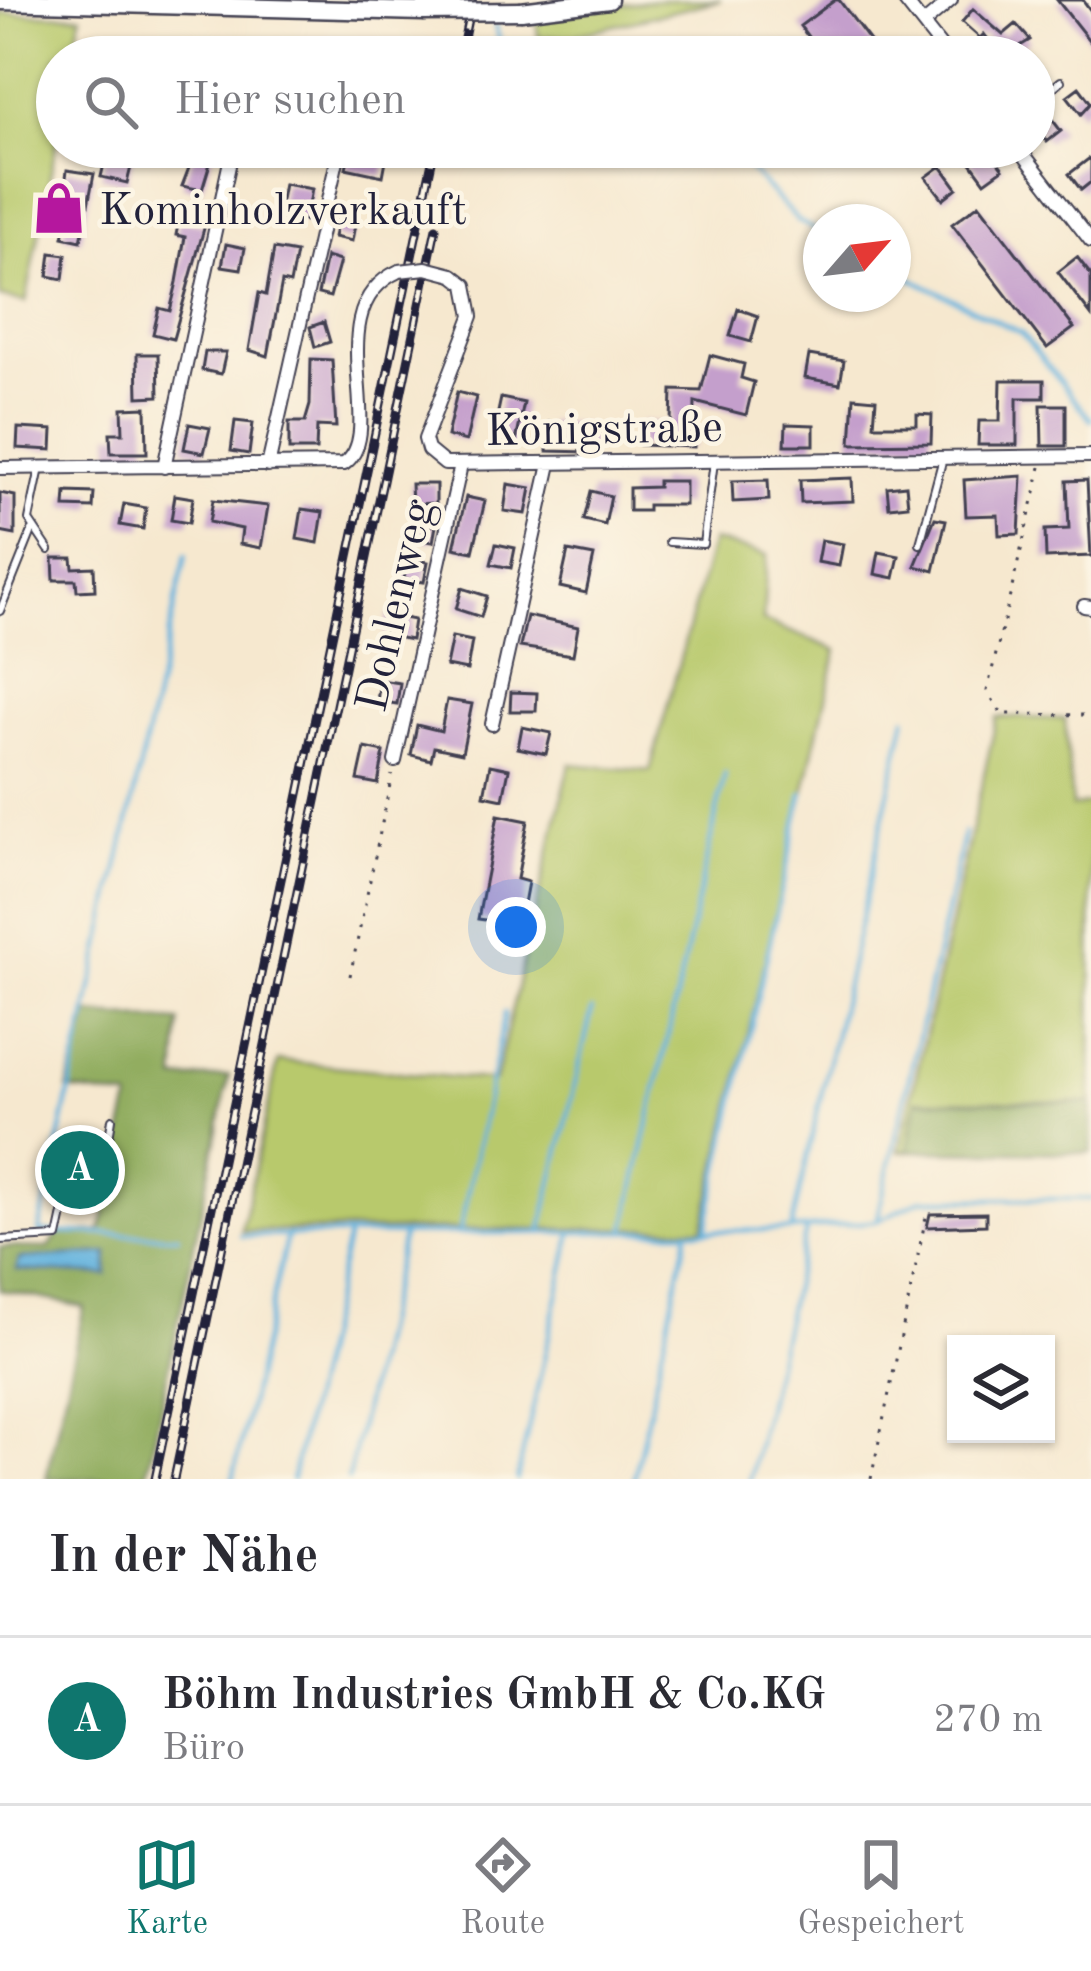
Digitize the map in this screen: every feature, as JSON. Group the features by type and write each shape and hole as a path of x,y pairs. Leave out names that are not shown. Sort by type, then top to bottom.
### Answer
{"main road":[{"path":"0,1 423,12 521,11 609,0"}],"street":[{"path":"904,0 932,36"},
{"path":"923,24 951,0"},
{"path":"164,467 228,168"},
{"path":"268,466 335,168"},
{"path":"1034,168 1091,241"},
{"name":"Königstraße","path":"0,468 337,466 352,459 359,315 366,293 399,271 426,268 453,275 466,285 472,316 425,439 435,459 461,466 1091,456"},
{"path":"492,724 550,464"},
{"name":"Dohlenweg","path":"395,761 461,466"}],"lane":[{"path":"1055,86 1061,81"},
{"path":"920,544 943,458"},
{"path":"670,542 703,544 714,462"},
{"path":"40,468 29,520 32,531 49,550"},
{"path":"0,611 32,531"},
{"path":"0,1240 58,1237 64,1209 94,1203 100,1195 112,1119"}],"path":[{"path":"1044,457 987,691 1002,714 1091,715"},
{"path":"350,976 395,761"},
{"path":"872,1479 927,1212"}],"green space":[{"path":"658,0 721,0 570,36 538,36 536,16"},
{"path":"0,13 81,15 77,36 36,36 36,168 52,168 26,302 0,297"},
{"path":"712,541 767,555 763,621 837,650 703,1228 241,1231 278,1061 495,1081 570,764 650,771"},
{"path":"997,717 1065,719 1072,807 1091,803 1091,1103 917,1100 908,1151 899,1151"},
{"path":"89,1014 180,1022 176,1080 229,1076 146,1479 46,1479 84,1307 0,1290 0,1247 49,1248 58,1234 101,1231 130,1099 67,1089"},
{"path":"917,1100 1091,1103 1091,1153 908,1151"}],"water":[{"path":"108,1253 107,1275 17,1270 19,1259"}],"building":[{"path":"839,0 866,36 807,36 800,26"},
{"path":"1057,0 1083,0 1091,11 1091,43"},
{"path":"973,9 1003,35 1016,24 1026,36 978,36 962,22"},
{"path":"1079,87 1091,103 1081,114 1067,96"},
{"path":"1091,157 1091,182 1081,190 1069,174"},
{"path":"103,168 131,168 127,183 101,177"},
{"path":"189,168 209,168 202,190 182,186"},
{"path":"346,168 385,168 383,176"},
{"path":"942,168 957,188 943,199 926,177"},
{"path":"975,168 1002,168 1003,169 985,182"},
{"path":"67,170 94,174 81,241 63,237 71,202 63,201"},
{"path":"284,184 312,189 306,221 278,215"},
{"path":"979,204 1074,328 1047,348 952,224"},
{"path":"340,210 357,213 352,241 334,237"},
{"path":"179,220 205,225 173,339 153,334 159,308 170,311 177,282 185,237 176,235"},
{"path":"226,244 245,248 241,269 222,266"},
{"path":"274,249 296,253 290,284 282,282 268,356 249,350 259,293 266,295"},
{"path":"51,253 66,255 63,279 48,276"},
{"path":"326,257 340,261 330,297 318,294"},
{"path":"1077,257 1091,275 1091,315 1058,272"},
{"path":"738,309 758,316 751,342 730,336"},
{"path":"324,322 330,342 315,347 310,327"},
{"path":"205,352 226,352 221,374 202,370"},
{"path":"137,354 158,354 159,396 138,397"},
{"path":"710,355 744,364 741,378 754,382 746,415 695,402 694,447 640,445 641,422 671,423 672,390 701,391"},
{"path":"809,355 844,361 840,384 805,378"},
{"path":"311,359 332,360 336,427 317,426 316,450 289,450 289,422 305,422 310,405"},
{"path":"1001,380 1044,380 1044,398 1017,398 1017,445 978,445 979,421 1000,421"},
{"path":"457,392 476,397 466,441 447,436"},
{"path":"854,397 876,399 874,425 917,425 917,414 932,415 931,443 851,444"},
{"path":"501,398 524,403 515,446 492,440"},
{"path":"1041,405 1066,405 1066,446 1042,446"},
{"path":"146,407 147,453 111,453 110,433 123,433 122,408"},
{"path":"235,421 253,423 249,454 231,451"},
{"path":"549,422 592,425 591,452 547,451"},
{"path":"189,424 210,428 204,453 184,449"},
{"path":"786,424 814,425 814,445 785,445"},
{"path":"18,428 53,430 52,450 17,448"},
{"path":"1022,476 1019,534 999,535 998,515 966,516 964,480"},
{"path":"852,478 853,501 801,503 800,480"},
{"path":"768,480 769,500 733,502 732,481"},
{"path":"1087,480 1091,556 1046,558 1045,530 1069,529 1067,481"},
{"path":"658,481 685,481 685,505 648,505 648,511 629,511 629,488 658,487"},
{"path":"411,484 436,484 436,503 412,504"},
{"path":"508,484 531,488 526,514 504,511"},
{"path":"906,485 908,505 889,507 887,487"},
{"path":"591,491 611,496 605,525 584,520"},
{"path":"66,492 94,493 93,508 65,507"},
{"path":"0,493 15,496 15,535 0,532"},
{"path":"175,495 193,498 189,523 171,520"},
{"path":"466,497 485,501 473,552 454,548"},
{"path":"213,500 268,506 261,548 240,544 242,529 209,522"},
{"path":"124,504 146,508 143,529 120,525"},
{"path":"302,509 323,512 318,543 297,539"},
{"path":"935,518 946,520 934,571 915,566"},
{"path":"412,522 436,526 433,542 409,538"},
{"path":"821,540 843,544 839,566 817,562"},
{"path":"496,544 515,548 511,568 491,564"},
{"path":"568,551 594,556 586,593 560,587"},
{"path":"879,552 899,556 894,578 875,574"},
{"path":"53,558 72,558 73,568 94,567 95,590 77,591 76,580 54,580"},
{"path":"407,559 428,562 424,582 404,579"},
{"path":"462,588 487,596 481,617 456,609"},
{"path":"388,615 414,620 411,640 384,635"},
{"path":"527,616 578,627 573,655 520,647"},
{"path":"452,637 472,641 467,670 446,666"},
{"path":"380,680 400,683 397,704 377,701"},
{"path":"511,692 537,693 536,711 510,711"},
{"path":"447,700 472,704 462,753 434,747 431,760 411,755 417,725 441,731"},
{"path":"522,727 551,733 546,754 518,748"},
{"path":"365,748 384,752 378,784 358,780"},
{"path":"490,765 509,769 503,799 484,795"},
{"path":"498,815 528,821 517,879 528,882 520,925 478,919"},
{"path":"75,1143 98,1148 88,1191 65,1186"},
{"path":"986,1213 986,1225 927,1227 930,1214"}],"waterway":[{"path":"495,26 498,36"},
{"path":"748,168 803,224"},
{"path":"911,278 1021,333 1091,420"},
{"path":"178,1236 39,1232 186,555"},
{"path":"791,1230 906,717"},
{"path":"625,1232 725,774"},
{"path":"706,1231 803,793"},
{"path":"877,1221 964,833"},
{"path":"541,1233 592,1010"},
{"path":"459,1234 505,1013"},
{"path":"241,1236 791,1230 877,1221 922,1199 1091,1199"},
{"path":"750,1479 806,1230"},
{"path":"634,1479 688,1231"},
{"path":"517,1479 572,1233"},
{"path":"348,1479 403,1234"},
{"path":"233,1479 287,1235"},
{"path":"292,1479 348,1235"}],"railway":[{"path":"464,36 472,0"},
{"path":"155,1479 431,168"},
{"path":"174,1479 436,228"}],"place":[{"name":"Kominholzverkauft","path":"59,208"},
{"name":"Böhm Industries GmbH & Co.KG","path":"80,1170"}]}
